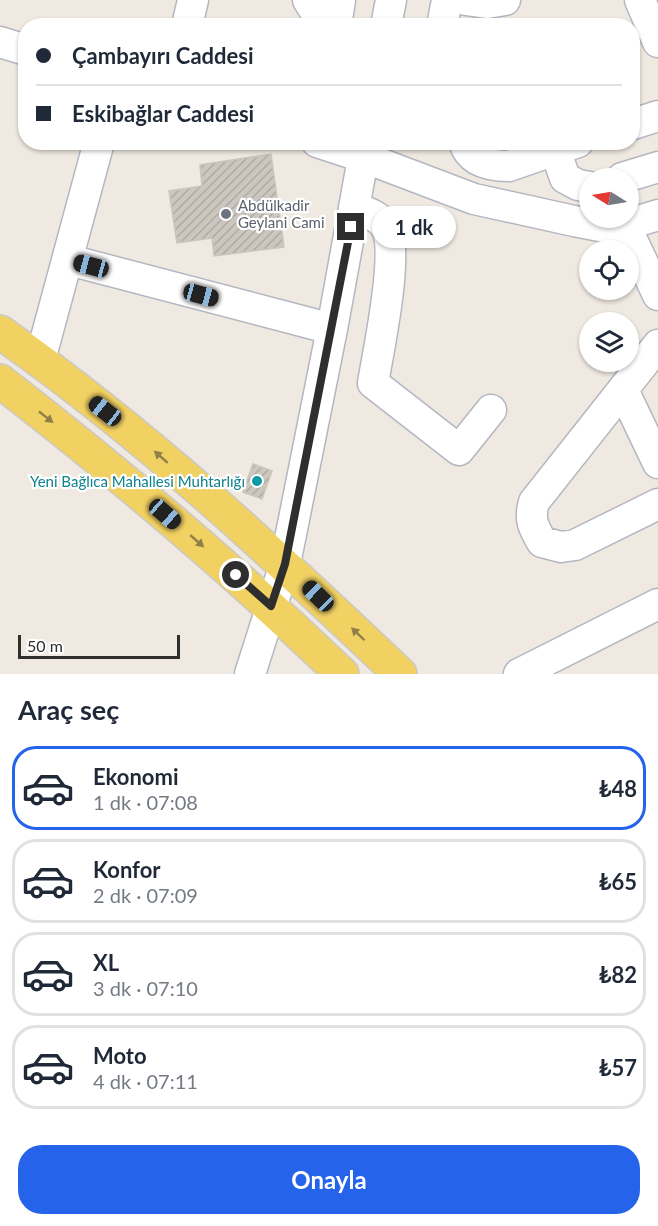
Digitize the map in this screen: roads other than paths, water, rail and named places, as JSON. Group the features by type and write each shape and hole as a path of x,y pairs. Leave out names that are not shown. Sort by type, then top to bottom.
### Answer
{"main road":[{"path":"0,332 138,436 285,564 400,674"},
{"path":"0,381 147,498 271,606 342,674"}],"street":[{"path":"189,18 193,0"},
{"path":"308,0 320,18"},
{"path":"337,18 340,0"},
{"path":"388,18 391,0"},
{"path":"444,18 447,0"},
{"path":"466,0 487,3 505,0"},
{"path":"640,0 658,42"},
{"path":"0,42 18,48"},
{"path":"640,122 658,116"},
{"path":"40,360 69,260 97,150"},
{"path":"250,674 285,564 365,150 474,199 579,221"},
{"path":"469,150 472,156 497,166 509,166 555,150"},
{"path":"566,150 565,178 579,185"},
{"path":"639,173 658,167"},
{"path":"354,207 383,222 390,234 392,259 373,383 459,450 491,410"},
{"path":"639,221 658,215"},
{"path":"626,228 658,295"},
{"path":"69,260 332,329"},
{"path":"658,345 534,502 530,515 532,525 542,542 561,547 575,544 658,504"},
{"path":"622,390 658,463"},
{"path":"519,674 658,604"}],"place":[{"name":"Abdülkadir Geylani Cami","path":"226,214"},
{"name":"Yeni Bağlıca Mahallesi Muhtarlığı","path":"257,481"}]}
